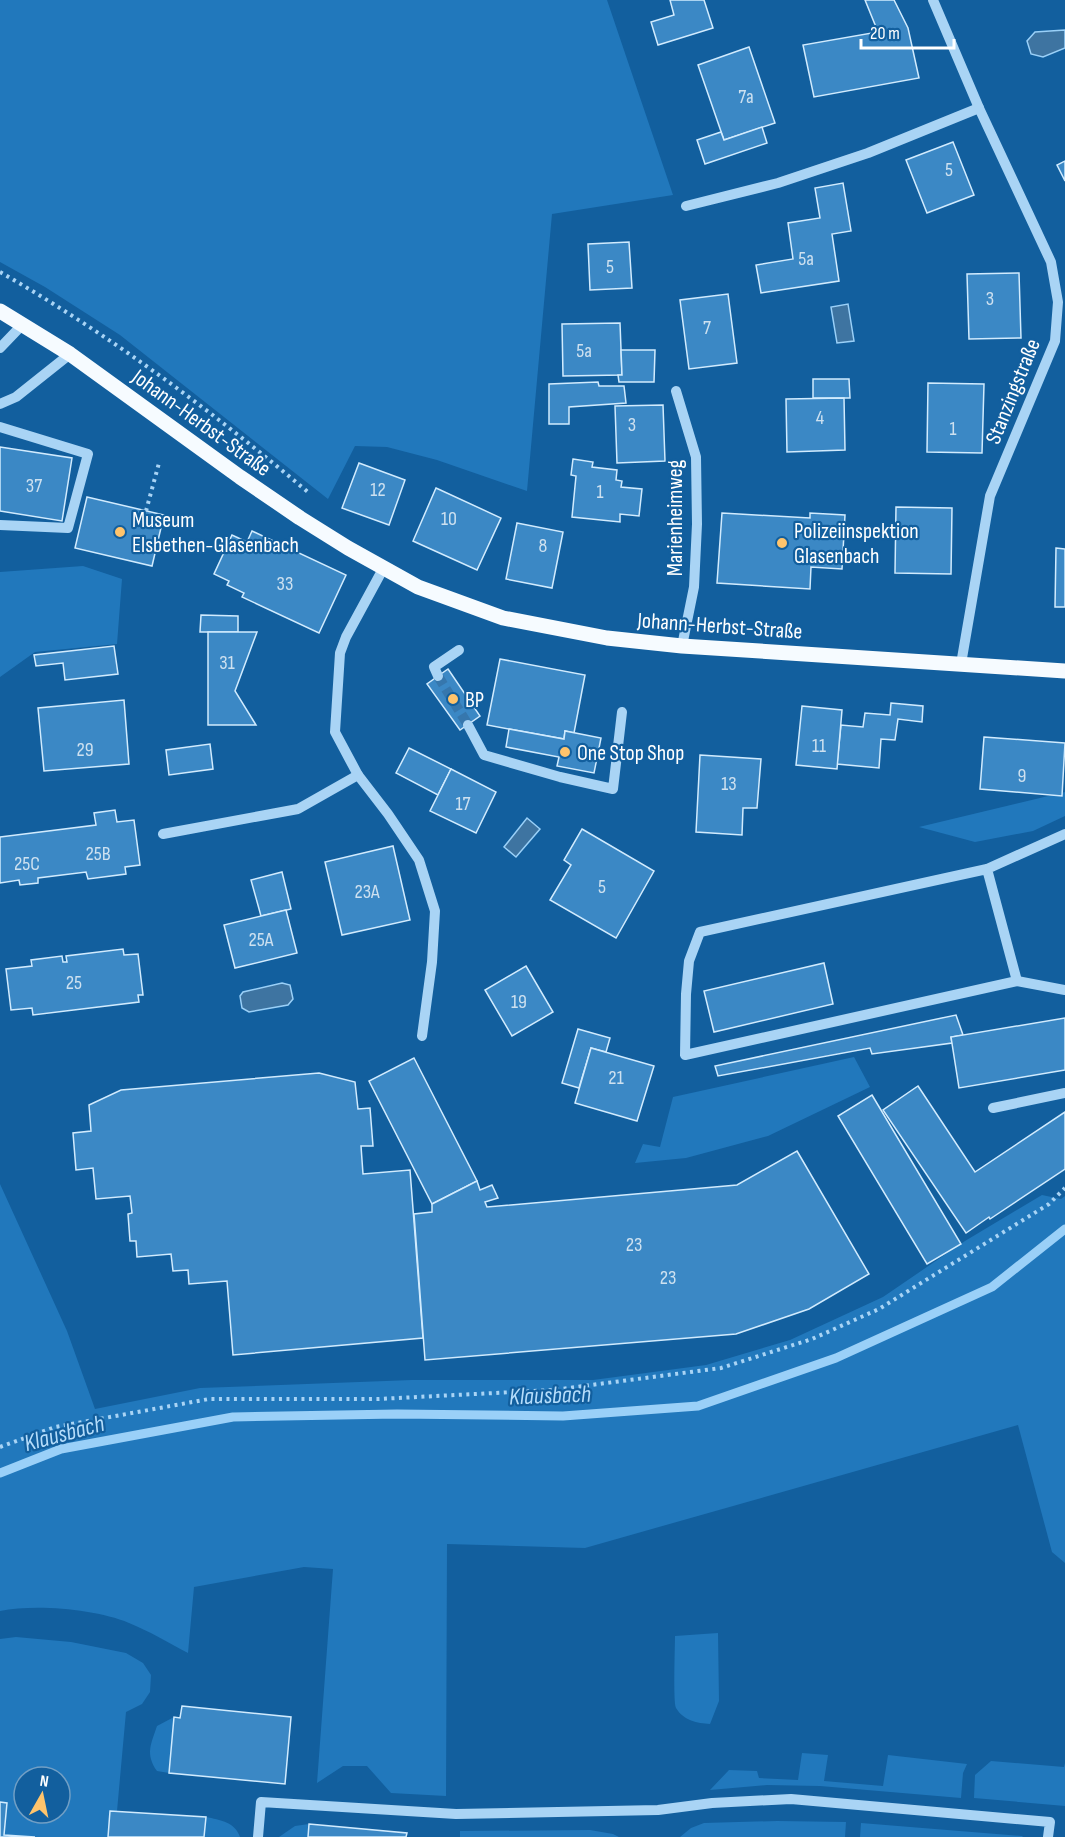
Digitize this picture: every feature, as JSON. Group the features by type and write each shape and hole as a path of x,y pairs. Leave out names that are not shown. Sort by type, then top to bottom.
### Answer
{"main road":[{"name":"Johann-Herbst-Straße","path":"0,311 70,354 309,524 418,587 503,618 607,638 682,646 1065,671"}],"street":[{"name":"Stanzingstraße","path":"933,0 979,108 1051,262 1058,302 1055,341 990,496 960,664"},
{"path":"686,206 778,183 845,161 979,108"},
{"path":"0,348 23,324"},
{"path":"0,404 16,398 70,354"},
{"name":"Marienheimweg","path":"676,391 696,457 697,524 694,587 682,646"},
{"path":"0,427 88,454 68,528 0,525"},
{"path":"383,568 346,637 340,653 335,732 358,775 388,814 418,860 435,911 432,962 422,1036"},
{"path":"438,676 434,667 459,650"},
{"path":"468,725 484,756 613,789 622,712"},
{"path":"163,834 298,809 358,775"},
{"path":"1065,834 987,869 700,932 689,961 685,1055 1017,981 1065,990"},
{"path":"987,869 1017,981"},
{"path":"993,1108 1065,1093"},
{"path":"258,1837 261,1802 456,1814 658,1810 712,1803 791,1799 1050,1822 1048,1837"}],"path":[{"path":"0,272 42,296 126,352 249,442 310,494"},
{"path":"146,511 159,463"},
{"path":"0,1447 55,1427 209,1399 378,1398 553,1390 721,1368 812,1339 879,1309 1049,1204 1065,1188"}],"shaded area":[{"path":"0,0 607,0 673,195 552,214 527,491 437,460 387,447 355,446 328,499 120,335 45,287 0,262"},
{"path":"1065,30 1065,48 1043,57 1031,54 1027,41 1035,32"},
{"path":"848,304 854,341 837,343 831,307"},
{"path":"83,566 122,579 117,644 35,652 0,677 0,572"},
{"path":"1065,792 1065,816 1033,831 975,842 919,827"},
{"path":"527,818 540,829 516,857 504,847"},
{"path":"282,983 290,985 293,999 288,1005 249,1012 242,1008 240,996 243,992"},
{"path":"854,1057 870,1087 768,1136 686,1158 635,1163 643,1144 660,1147 673,1097"},
{"path":"0,1184 67,1331 95,1409 200,1388 412,1380 593,1380 706,1365 790,1340 883,1297 965,1241 1042,1195 1061,1199 1065,1196 1065,1563 1052,1552 1018,1425 585,1548 447,1544 446,1796 391,1793 367,1766 343,1766 317,1783 333,1569 304,1567 194,1587 188,1653 136,1626 100,1614 48,1608 0,1611"},
{"path":"718,1633 719,1701 710,1724 696,1722 683,1716 675,1704 675,1636"},
{"path":"16,1637 71,1642 126,1653 143,1663 151,1675 150,1692 142,1704 126,1712 117,1811 110,1811 108,1837 4,1835 7,1803 0,1802 0,1639"},
{"path":"174,1717 169,1773 157,1771 150,1754 153,1738 157,1726"},
{"path":"802,1753 828,1755 824,1781 883,1786 888,1755 967,1764 963,1773 961,1798 820,1786 767,1785 710,1790 729,1770 757,1771 759,1778 798,1780"},
{"path":"991,1761 1064,1767 1065,1763 1065,1806 974,1798 975,1775"},
{"path":"206,1817 231,1825 240,1837 204,1837"},
{"path":"846,1822 845,1837 680,1837 691,1828 704,1823"},
{"path":"861,1823 1022,1836 1023,1837 860,1837"},
{"path":"309,1824 308,1837 279,1837 295,1826"},
{"path":"590,1830 619,1837 460,1837 460,1831"}],"building":[{"path":"670,0 704,0 713,28 658,45 651,22 674,15"},
{"path":"865,0 894,0 908,28 919,78 814,97 803,45 878,32"},
{"path":"749,47 775,123 724,140 698,65"},
{"path":"762,127 767,143 705,164 697,140 721,132 724,140"},
{"path":"953,142 974,195 927,213 906,160"},
{"path":"1065,161 1065,181 1057,165"},
{"path":"843,183 851,231 832,234 839,281 761,293 756,265 793,259 788,223 820,218 815,188"},
{"path":"629,242 632,288 590,290 588,244"},
{"path":"1019,273 1021,338 969,339 967,274"},
{"path":"728,294 737,363 689,369 680,300"},
{"path":"620,323 622,375 563,376 562,324"},
{"path":"621,350 655,350 654,382 619,382 618,375 622,375"},
{"path":"813,379 849,379 850,398 813,398"},
{"path":"598,382 599,386 624,386 626,403 569,407 569,424 549,424 549,384"},
{"path":"928,383 984,384 982,453 927,452"},
{"path":"844,398 845,450 787,452 786,399"},
{"path":"663,405 665,461 617,463 615,406"},
{"path":"0,447 72,458 62,521 0,511"},
{"path":"573,459 593,462 592,467 617,470 616,480 622,481 621,487 642,489 639,516 620,514 620,522 572,517 576,476 571,475"},
{"path":"359,463 405,480 389,525 342,508"},
{"path":"436,488 501,518 477,570 413,541"},
{"name":"Museum Elsbethen-Glasenbach","path":"87,497 164,515 152,566 75,548"},
{"path":"896,507 952,508 951,574 895,573"},
{"name":"Polizeiinspektion Glasenbach","path":"722,513 810,518 810,513 845,515 842,569 811,567 810,589 717,583"},
{"path":"517,523 563,532 552,588 506,579"},
{"path":"252,531 346,575 319,633 242,597 244,593 227,585 229,581 214,574 232,535 247,542"},
{"path":"1056,548 1065,549 1065,607 1055,607"},
{"path":"201,615 238,616 238,632 200,632"},
{"path":"208,632 257,632 235,691 256,725 208,725"},
{"path":"114,646 118,674 65,680 63,663 36,666 34,655"},
{"path":"500,659 585,675 574,733 565,731 564,739 487,725"},
{"name":"BP","path":"448,669 480,716 460,730 427,684"},
{"path":"124,700 129,764 44,771 38,708"},
{"path":"891,703 923,706 922,722 898,719 895,740 881,739 879,768 837,764 841,725 863,727 865,713 890,715"},
{"path":"802,706 842,710 837,769 796,765"},
{"name":"One Stop Shop","path":"509,729 564,739 565,731 601,738 594,773 557,766 559,757 506,747"},
{"path":"984,737 1065,743 1062,796 980,789"},
{"path":"210,744 213,769 169,775 166,750"},
{"path":"409,748 451,769 438,795 396,773"},
{"path":"700,755 761,759 757,808 743,808 742,835 696,832"},
{"path":"451,769 496,792 476,833 430,811"},
{"path":"115,810 117,822 134,820 140,865 125,867 126,874 88,879 86,872 38,878 38,883 20,885 19,880 0,883 0,837 96,825 94,813"},
{"path":"582,829 654,871 616,938 550,900 571,865 564,860"},
{"path":"393,846 410,920 342,935 325,862"},
{"path":"282,872 291,909 261,916 251,880"},
{"path":"286,910 297,953 235,968 224,925"},
{"path":"123,949 124,955 138,954 143,995 138,995 139,1002 33,1015 32,1008 11,1010 6,969 32,966 31,960 62,956 63,962 67,962 66,956"},
{"path":"824,963 833,1004 714,1032 704,991"},
{"path":"526,966 553,1012 512,1036 485,990"},
{"path":"956,1015 963,1035 951,1037 952,1043 872,1054 870,1048 718,1076 715,1066"},
{"path":"1065,1018 1065,1070 959,1088 951,1037"},
{"path":"578,1029 610,1038 606,1052 591,1048 579,1088 562,1083"},
{"path":"591,1048 654,1066 637,1121 575,1103"},
{"path":"414,1058 477,1181 432,1204 369,1081"},
{"path":"319,1073 355,1082 358,1109 370,1108 373,1146 361,1146 363,1174 410,1170 423,1338 233,1355 227,1281 189,1284 188,1270 173,1271 171,1254 137,1257 136,1241 130,1241 128,1214 132,1213 130,1196 96,1199 93,1168 76,1170 73,1133 91,1131 89,1105 121,1090"},
{"path":"918,1086 975,1172 1065,1112 1065,1169 966,1233 883,1110"},
{"path":"872,1095 961,1244 927,1264 838,1116"},
{"path":"797,1151 869,1274 809,1309 736,1334 425,1360 414,1214 432,1212 432,1204 477,1181 480,1190 492,1185 498,1198 485,1202 487,1207 737,1185"},
{"path":"182,1706 291,1717 285,1784 169,1773 174,1717 180,1718"},
{"path":"0,1802 7,1803 4,1835 35,1837 0,1837"},
{"path":"110,1811 206,1817 204,1837 108,1837"},
{"path":"309,1824 407,1833 406,1837 308,1837"}],"waterway":[{"name":"Klausbach","path":"0,1473 61,1449 233,1417 397,1414 563,1416 698,1406 836,1358 992,1287 1065,1229"}],"tunnel":[{"path":"438,676 468,725"}],"place":[{"name":"Museum Elsbethen-Glasenbach","path":"120,532"},
{"name":"Polizeiinspektion Glasenbach","path":"782,543"},
{"name":"BP","path":"453,699"},
{"name":"One Stop Shop","path":"565,752"}]}
